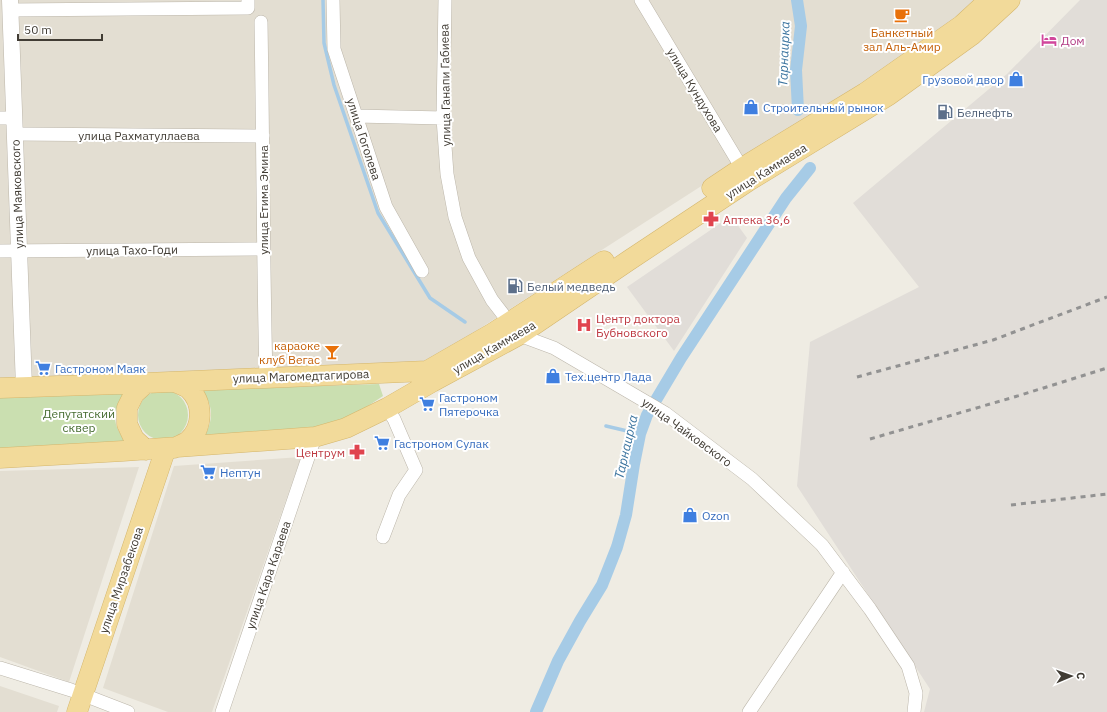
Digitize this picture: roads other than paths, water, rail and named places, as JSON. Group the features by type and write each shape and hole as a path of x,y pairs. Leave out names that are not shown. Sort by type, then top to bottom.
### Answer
{"main road":[{"name":"улица Каммаева","path":"746,174 962,24 989,0"},
{"name":"улица Каммаева","path":"430,376 514,329 628,245 746,174 889,95 972,35 1010,0"},
{"name":"улица Магомедтагирова","path":"175,382 266,377 430,376"},
{"path":"0,458 159,449 315,437 346,428 387,408 430,376"},
{"path":"0,388 175,382 189,389 197,401 200,415 197,430 187,442 159,449 134,439 127,424 127,408 134,394 146,383"},
{"name":"улица Мирзабекова","path":"64,712 77,699 159,449"}],"street":[{"name":"улица Гоголева","path":"333,0 334,48 356,116 386,207 422,271"},
{"name":"улица Ганапи Габиева","path":"444,0 443,118 447,174 454,217 469,258 492,300 514,329"},
{"name":"улица Кундухова","path":"641,0 746,174"},
{"path":"10,5 248,4"},
{"name":"улица Маяковского","path":"10,5 7,118 15,134 24,387"},
{"name":"улица Етима Эмина","path":"261,22 266,377"},
{"path":"356,116 443,118"},
{"name":"улица Рахматуллаева","path":"15,134 263,136"},
{"name":"улица Тахо-Годи","path":"0,251 263,249"},
{"name":"улица Чайковского","path":"514,329 554,348 665,413 752,479 822,545 870,609 908,666 916,693 914,712"},
{"path":"383,538 399,495 416,470 394,419 387,408"},
{"name":"улица Кара Караева","path":"222,712 315,437"},
{"path":"749,712 843,572"},
{"path":"0,668 77,699 128,712"}],"waterway":[{"path":"323,0 324,43 334,85 378,213 430,298 465,322"},
{"name":"Тарнаирка","path":"797,0 801,26 796,70 798,110"},
{"name":"Тарнаирка","path":"536,712 558,661 602,585 617,547 626,515 640,434 647,415 681,358 786,198 810,168"},
{"path":"606,426 640,434"}],"railway":[{"path":"857,377 993,340 1107,297"},
{"path":"870,439 1107,368"},
{"path":"1011,505 1107,494"}],"place":[{"name":"Банкетный зал Аль-Амир","path":"902,15"},
{"name":"Дом","path":"1049,40"},
{"name":"Грузовой двор","path":"1016,79"},
{"name":"Строительный рынок","path":"751,107"},
{"name":"Белнефть","path":"945,112"},
{"name":"Аптека 36,6","path":"711,219"},
{"name":"Белый медведь","path":"515,286"},
{"name":"Центр доктора Бубновского","path":"584,325"},
{"name":"караоке клуб Вегас","path":"332,352"},
{"name":"Гастроном Маяк","path":"43,368"},
{"name":"Тех.центр Лада","path":"553,376"},
{"name":"Гастроном Пятерочка","path":"427,404"},
{"name":"Гастроном Сулак","path":"382,443"},
{"name":"Центрум","path":"357,452"},
{"name":"Нептун","path":"208,472"},
{"name":"Ozon","path":"690,515"}],"park label":[{"name":"Депутатский сквер","path":"79,420"}]}
